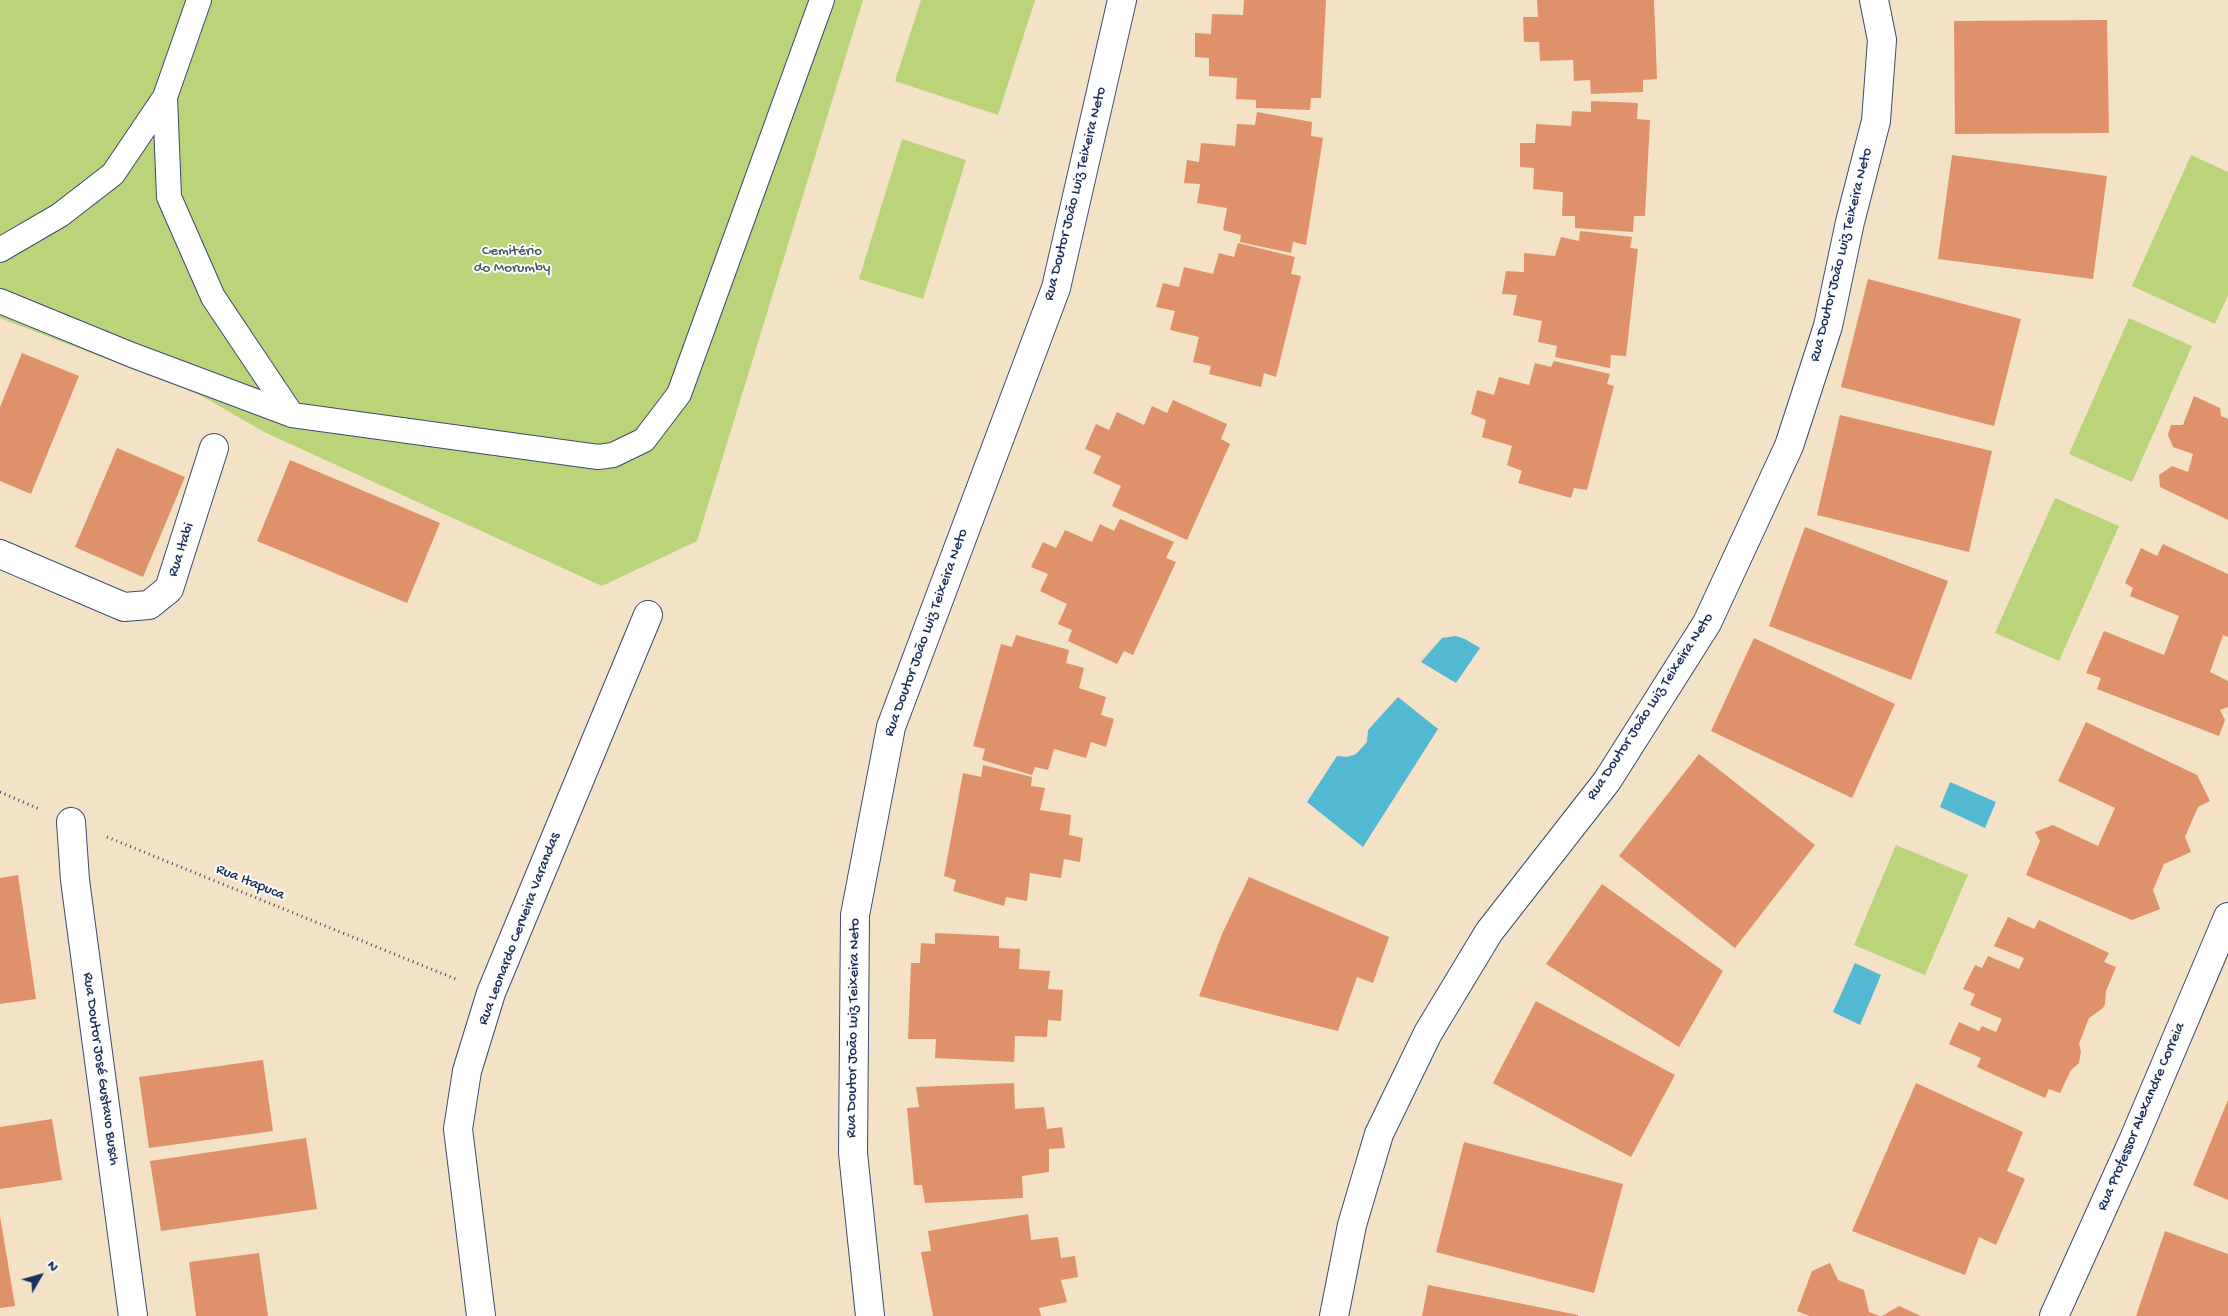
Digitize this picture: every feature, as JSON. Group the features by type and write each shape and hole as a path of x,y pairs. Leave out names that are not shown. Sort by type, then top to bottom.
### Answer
{"street":[{"name":"Rua Doutor João Luiz Teixeira Neto","path":"870,1316 853,1153 855,915 858,896 891,727 1056,288 1122,0"},
{"name":"Rua Doutor João Luiz Teixeira Neto","path":"1334,1316 1352,1225 1379,1134 1428,1033 1489,932 1607,781 1707,623 1789,446 1828,326 1850,222 1876,121 1882,40 1874,0"},
{"name":"Rua Itabi","path":"0,554 124,607 149,606 169,590 214,448"},
{"name":"Rua Leonardo Cerveira Varandas","path":"481,1316 458,1129 467,1071 491,994 648,615"},
{"name":"Rua Doutor José Gustavo Busch","path":"71,822 75,880 133,1316"},
{"name":"Rua Professor Alexandre Correia","path":"2054,1316 2133,1141 2228,917"}],"lane":[{"path":"0,250 60,215 112,174 165,97 199,0"},
{"path":"0,301 132,355 292,415 598,457 613,455 644,440 679,394 822,0"},
{"path":"165,97 169,197 212,297 292,415"}],"path":[{"name":"Rua Itapuca","path":"0,792 491,994"}],"green space":[{"name":"Cemitério do Morumby","path":"0,0 863,0 697,541 602,586 266,433 200,395 0,318"},
{"path":"921,0 1035,0 998,115 895,81"},
{"path":"902,139 966,160 923,299 859,279"},
{"path":"2191,155 2228,172 2228,295 2215,324 2132,286"},
{"path":"2129,318 2192,346 2132,482 2069,454"},
{"path":"2055,498 2119,526 2059,661 1995,633"},
{"path":"1896,845 1968,875 1925,975 1854,945"}],"water":[{"path":"1456,636 1480,648 1456,683 1421,662 1442,638"},
{"path":"1398,697 1438,729 1363,847 1307,802 1337,756 1347,757 1356,754 1367,742 1368,730"},
{"path":"1950,782 1996,802 1985,828 1940,807"},
{"path":"1855,963 1881,975 1860,1025 1833,1012"}],"building":[{"path":"1244,0 1326,0 1321,98 1311,98 1310,110 1256,108 1256,100 1236,99 1237,78 1209,76 1209,58 1195,57 1195,33 1211,34 1212,14 1243,15"},
{"path":"1537,0 1654,0 1657,79 1643,80 1643,92 1591,94 1590,80 1574,81 1573,60 1540,61 1539,42 1524,42 1523,17 1538,17"},
{"path":"2107,20 2109,133 1955,134 1954,21"},
{"path":"1591,101 1638,103 1637,119 1650,120 1645,216 1634,216 1633,232 1575,228 1575,216 1562,216 1563,192 1533,189 1534,168 1520,167 1520,143 1535,143 1536,124 1571,126 1572,111 1591,112"},
{"path":"1257,112 1312,122 1311,136 1323,138 1306,245 1293,242 1291,253 1240,242 1241,235 1223,230 1227,208 1197,203 1200,184 1184,183 1187,160 1199,162 1201,143 1235,146 1237,124 1255,125"},
{"path":"1952,155 2107,176 2093,279 1938,259"},
{"path":"1580,231 1632,237 1630,248 1638,249 1626,356 1611,355 1610,368 1555,357 1557,346 1538,342 1542,321 1513,315 1517,295 1502,294 1506,271 1524,272 1524,253 1555,256 1561,237 1579,241"},
{"path":"1238,243 1295,257 1291,274 1301,276 1276,377 1264,373 1261,387 1209,374 1211,366 1193,362 1199,337 1170,330 1175,311 1156,307 1163,283 1179,287 1184,267 1213,274 1219,253 1234,257"},
{"path":"1868,279 2021,319 1994,426 1841,387"},
{"path":"22,353 79,376 31,494 0,481 0,407"},
{"path":"1554,361 1610,374 1607,384 1614,386 1587,490 1574,488 1571,498 1518,483 1522,471 1507,465 1512,446 1482,437 1486,420 1471,414 1477,390 1494,395 1499,377 1529,385 1535,363 1551,367"},
{"path":"2194,396 2220,408 2221,416 2228,419 2228,520 2160,487 2159,475 2172,466 2188,472 2193,454 2173,447 2168,435 2171,425 2183,425"},
{"path":"1173,400 1227,424 1221,439 1230,444 1187,540 1112,506 1121,486 1093,473 1101,456 1085,449 1096,424 1109,430 1117,412 1144,425 1152,406 1167,413"},
{"path":"1840,415 1992,451 1969,552 1817,515"},
{"path":"117,448 185,477 143,577 75,547"},
{"path":"290,460 440,523 407,603 257,541"},
{"path":"1120,519 1174,542 1166,558 1176,562 1133,655 1124,651 1117,664 1068,641 1072,630 1058,624 1067,604 1040,591 1048,574 1031,567 1043,542 1056,548 1065,530 1092,542 1100,524 1114,531"},
{"path":"1805,527 1948,581 1911,680 1769,626"},
{"path":"2163,544 2228,574 2228,637 2223,635 2210,672 2228,681 2228,707 2220,710 2225,720 2219,736 2097,689 2101,678 2086,673 2104,631 2164,655 2179,616 2130,596 2133,588 2125,583 2141,548 2157,556"},
{"path":"1016,635 1069,650 1066,663 1084,668 1079,688 1106,697 1101,715 1114,719 1106,747 1091,742 1086,758 1054,749 1048,770 1035,767 1032,775 982,760 985,749 973,746 1001,644 1012,647"},
{"path":"1754,638 1895,704 1852,798 1711,731"},
{"path":"2086,722 2197,775 2210,801 2198,807 2185,837 2191,852 2164,864 2153,890 2160,909 2132,920 2026,875 2040,841 2035,832 2053,825 2098,846 2115,808 2058,781"},
{"path":"1699,754 1815,845 1735,948 1619,856"},
{"path":"983,765 1032,777 1031,786 1045,788 1040,810 1071,815 1069,835 1083,838 1080,862 1064,859 1061,878 1030,873 1027,901 1006,897 1004,906 953,891 956,880 944,876 963,773 981,777"},
{"path":"18,875 36,999 0,1004 0,878"},
{"path":"1249,877 1389,937 1373,983 1357,977 1338,1031 1199,996 1222,934"},
{"path":"1602,884 1723,971 1679,1047 1546,964"},
{"path":"2008,917 2034,929 2039,920 2109,953 2104,962 2116,967 2106,991 2103,1008 2089,1018 2079,1044 2081,1051 2079,1063 2071,1070 2060,1093 2049,1089 2045,1098 1977,1067 1981,1058 1949,1044 1959,1022 1979,1031 1982,1026 1996,1032 2002,1019 1970,1005 1975,994 1963,989 1975,965 1982,968 1988,956 2019,969 2024,958 1994,946"},
{"path":"935,933 999,936 999,948 1020,949 1019,969 1050,971 1048,989 1063,990 1061,1021 1048,1020 1047,1037 1015,1036 1014,1062 935,1058 936,1039 908,1039 911,963 920,963 921,943 935,944"},
{"path":"1536,1001 1675,1075 1631,1157 1493,1083"},
{"path":"263,1060 273,1131 149,1148 139,1077"},
{"path":"1014,1083 1015,1109 1044,1107 1047,1129 1062,1127 1065,1148 1049,1149 1049,1172 1022,1176 1023,1198 925,1203 922,1185 914,1185 907,1108 919,1107 916,1087"},
{"path":"1916,1083 2023,1132 2007,1171 2025,1179 1996,1245 1979,1237 1965,1275 1852,1231"},
{"path":"2228,1100 2228,1200 2193,1185"},
{"path":"52,1119 62,1180 0,1189 0,1127"},
{"path":"306,1138 317,1209 161,1231 150,1161"},
{"path":"1464,1142 1623,1184 1594,1293 1436,1252"},
{"path":"1028,1214 1031,1240 1058,1237 1061,1258 1075,1256 1078,1277 1061,1280 1067,1302 1039,1308 1041,1316 933,1316 921,1252 931,1251 928,1231"},
{"path":"0,1216 15,1306 0,1308"},
{"path":"2165,1231 2228,1254 2228,1316 2136,1316"},
{"path":"259,1253 268,1316 196,1316 189,1262"},
{"path":"1830,1263 1838,1280 1864,1290 1869,1312 1880,1316 1809,1316 1797,1311 1812,1271"},
{"path":"1428,1285 1578,1315 1578,1316 1422,1316"},
{"path":"1899,1306 1921,1316 1882,1316"}]}
